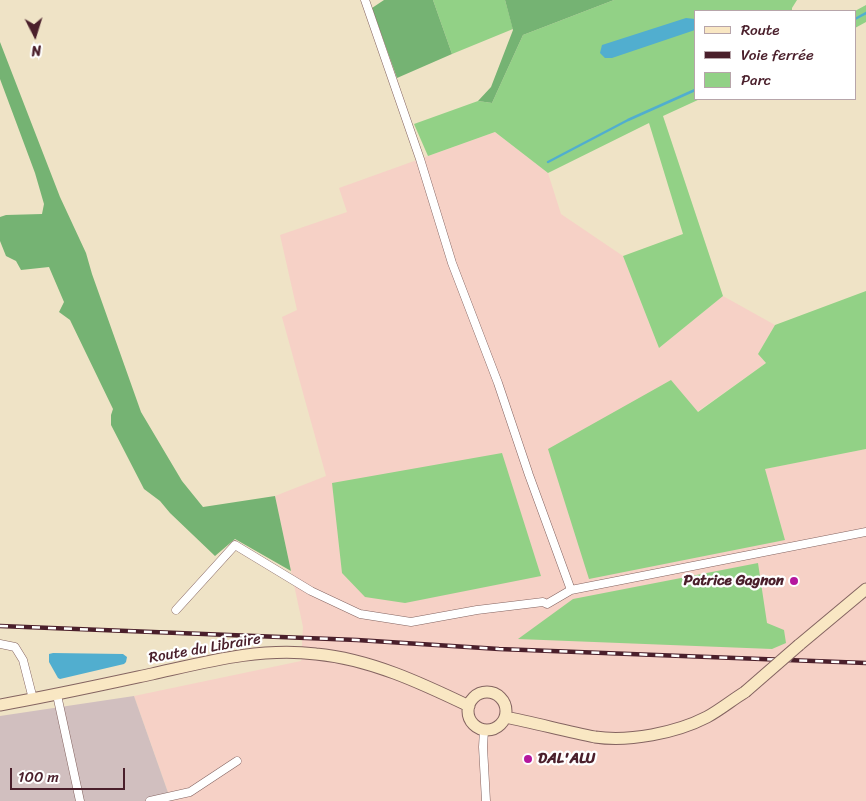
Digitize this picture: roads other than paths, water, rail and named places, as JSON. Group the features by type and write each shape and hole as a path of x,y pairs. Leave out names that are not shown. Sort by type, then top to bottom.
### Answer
{"main road":[{"path":"505,717 596,737 622,738 678,729 707,717 745,692 866,589"},
{"name":"Route du Libraire","path":"0,705 57,695 232,657 261,653 298,652 344,658 394,673 469,706"},
{"path":"486,692 492,693 502,699 506,711 505,717 499,726 484,730 473,724 468,712 469,706 476,696 486,692"}],"street":[{"path":"365,0 420,159 452,263 498,383 571,590"},
{"path":"176,610 235,545 311,591 360,614 410,622 486,609 543,602 547,604 571,590 866,532"},
{"path":"0,644 15,646 23,660 33,699"},
{"path":"57,695 80,801"},
{"path":"484,730 486,801"},
{"path":"150,801 190,792 237,761"}],"water":[{"path":"686,18 694,19 694,30 612,58 605,58 600,53 602,45"},
{"path":"49,654 123,654 127,657 124,664 60,679 49,662"}],"waterway":[{"path":"856,18 866,13"},
{"path":"548,162 628,120 694,90"}],"railway":[{"path":"0,626 357,640 499,649 866,663"}],"place":[{"name":"Patrice Gagnon","path":"794,581"},
{"name":"DAL'ALU","path":"528,759"}]}
